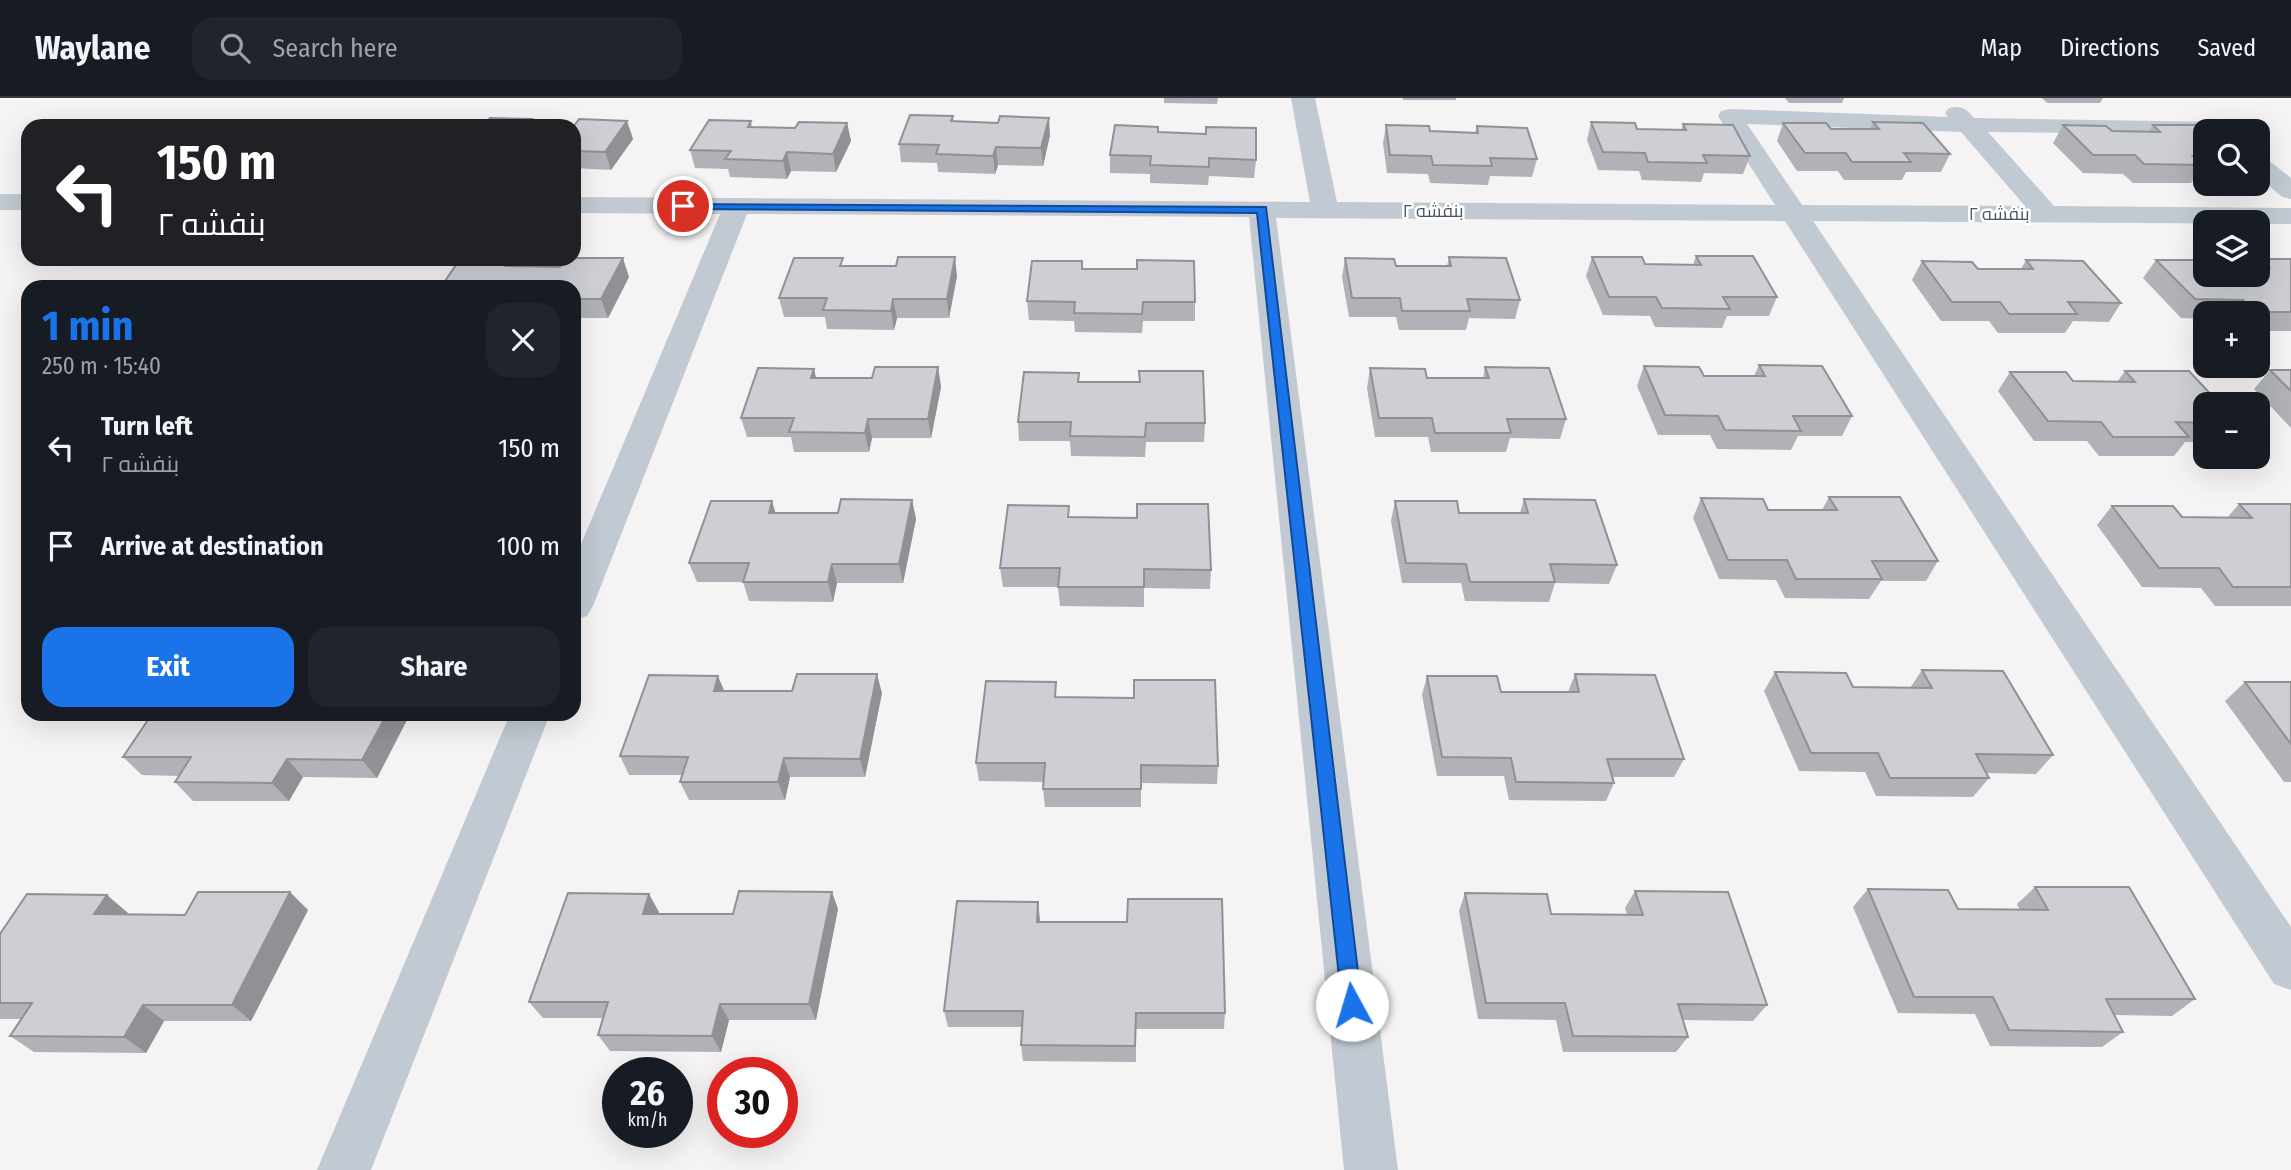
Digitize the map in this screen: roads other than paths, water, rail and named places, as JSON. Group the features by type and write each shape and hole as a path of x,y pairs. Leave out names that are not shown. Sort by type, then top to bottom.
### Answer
{"street":[{"path":"1303,98 1325,210"},
{"path":"1944,98 2047,215"},
{"path":"2186,105 2203,119"},
{"path":"2193,129 1730,117 2291,968"},
{"path":"2270,174 2291,191"},
{"path":"0,202 21,202"},
{"name":"بنفشه ۲","path":"581,205 2291,216"},
{"path":"581,589 737,206"},
{"path":"1262,210 1371,1170"},
{"path":"344,1170 527,721"}]}
